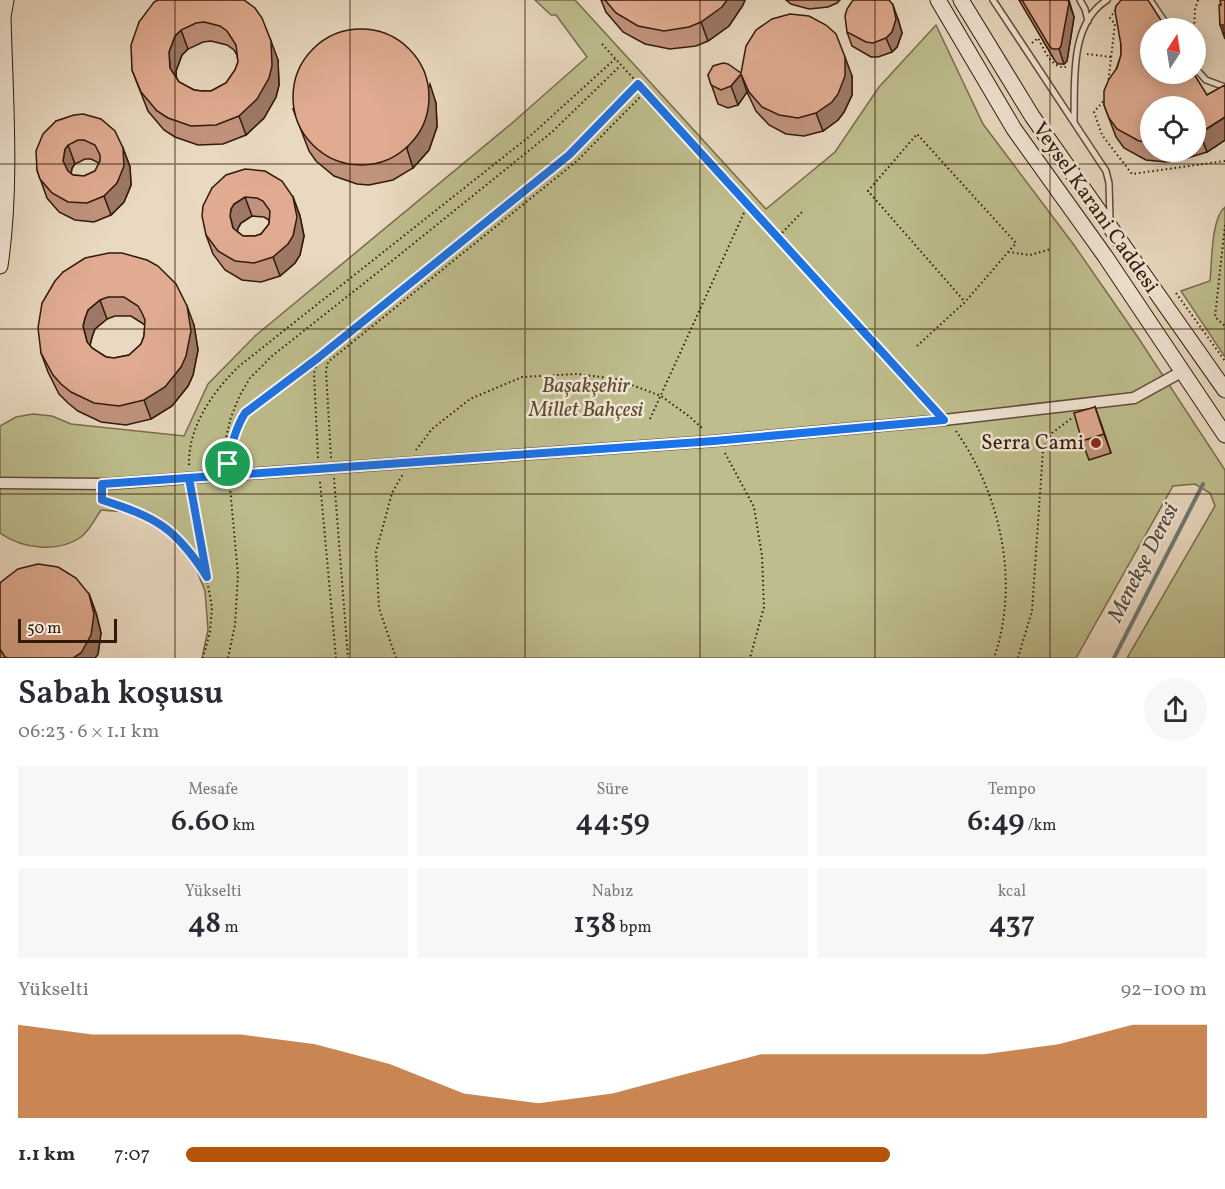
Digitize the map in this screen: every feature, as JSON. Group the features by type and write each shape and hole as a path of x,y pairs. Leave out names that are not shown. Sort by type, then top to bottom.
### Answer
{"street":[{"path":"0,266 5,220 7,152 3,16 6,0"},
{"name":"Veysel Karani Caddesi","path":"938,0 1014,129 1105,256 1225,435"},
{"name":"Veysel Karani Caddesi","path":"961,0 1032,116 1225,390"},
{"path":"0,483 102,484 714,441 944,420 1134,398 1183,371"}],"lane":[{"path":"993,0 1106,171 1109,183 1111,229"},
{"path":"1080,0 1088,21"},
{"path":"1074,122 1077,53 1084,28 1100,4 1107,0"},
{"path":"1150,0 1162,18"},
{"path":"1206,80 1225,87"}],"path":[{"path":"1195,18 1198,0"},
{"path":"1119,6 1110,18 1115,24 1106,99 1094,112 1102,135 1132,174 1225,161"},
{"path":"1025,49 1038,38 1054,65 1060,68 1069,65 1071,52 1111,57"},
{"path":"602,44 955,430 971,452 999,522 1004,553 1005,582 1002,619 994,658"},
{"path":"202,658 212,620 211,600 189,478 189,457 195,429 217,391 238,367 522,143 615,59"},
{"path":"621,65 552,132 272,356 250,378 231,417 224,446 228,464 231,442 245,413 318,358 569,155 638,84"},
{"path":"348,658 326,371 328,362 577,161 645,92"},
{"path":"917,346 965,302 1016,243 917,134 868,191 965,302"},
{"path":"650,419 748,204"},
{"path":"778,237 804,210"},
{"path":"1225,225 1215,317 1225,326"},
{"path":"1008,252 1030,255 1051,249"},
{"path":"1170,285 1225,362"},
{"path":"318,358 315,373 319,469 336,658"},
{"path":"661,396 690,417 723,450 754,507 762,556 764,607 752,657"},
{"path":"1018,658 1034,595 1043,450 1052,433 1075,416"},
{"path":"228,658 235,625 238,575 229,475"},
{"path":"102,484 102,500 146,516 167,528 186,546 207,577"}],"green space":[{"name":"Başakşehir Millet Bahçesi","path":"535,0 575,0 766,209 835,152 879,87 936,25 983,124 1074,245 1225,470 1225,658 1127,658 1215,506 1210,493 1195,484 1173,486 1076,658 202,658 208,630 205,591 193,561 175,541 150,520 126,512 101,510 90,528 81,537 72,542 51,547 19,543 0,533 0,426 16,417 33,414 52,416 71,424 184,436 208,384 255,336 511,124 587,57 556,15 551,15"},
{"path":"1225,207 1225,357 1181,291 1210,281 1215,230 1220,213"}],"building":[{"path":"158,0 244,0 255,8 262,18 271,41 272,66 269,78 257,99 239,116 216,125 191,126 168,118 157,111 141,92 132,70 131,45 139,22","holes":["204,22 220,26 227,31 236,45 238,62 226,83 211,91 202,91 194,90 179,82 170,68 169,52 175,36 181,30 196,23"]},
{"path":"605,0 727,0 722,7 701,22 689,27 664,31 638,26 616,13"},
{"path":"853,0 889,0 893,5 896,19 892,32 886,38 873,43 866,42 847,32 845,16"},
{"path":"1022,0 1068,0 1059,49 1050,47"},
{"path":"1121,0 1148,0 1160,18 1140,18 1140,84 1200,84 1207,95 1225,85 1225,117 1206,129 1206,96 1140,96 1140,141 1117,129 1104,105 1104,91 1117,68 1121,55 1116,6"},
{"path":"1220,0 1225,0 1225,33 1223,33 1223,25 1220,25"},
{"path":"790,14 809,16 826,25 836,34 845,57 845,76 832,102 816,113 798,118 779,115 762,107 749,92 741,74 731,86 721,90 711,85 708,75 713,66 728,64 741,73 746,46 756,30 772,19"},
{"path":"361,29 387,34 399,40 409,49 418,59 424,71 429,97 424,123 418,135 409,145 399,154 387,160 361,165 335,160 323,154 313,145 304,135 298,123 293,97 298,71 304,59 313,49 323,40 335,34"},
{"path":"83,114 101,119 115,131 123,148 124,166 117,183 104,196 87,203 68,202 52,193 40,179 37,170 36,151 43,134 56,121","holes":["78,140 95,145 100,161 95,171 84,176 73,175 63,161 65,149"]},
{"path":"245,169 265,171 282,181 293,197 297,217 293,236 288,244 273,257 254,263 235,261 218,251 206,235 202,216 203,206 212,188 226,175","holes":["245,197 263,201 270,211 269,224 261,234 243,236 233,228 231,209 234,204"]},
{"path":"122,253 147,260 158,266 176,284 187,306 191,331 186,356 181,367 165,387 144,400 119,406 94,403 71,392 61,384 53,375 41,353 38,328 42,303 63,272 85,258","holes":["108,297 124,297 138,306 142,313 145,320 144,336 141,344 129,355 106,357 87,342 83,326 85,318 88,310 100,300"]},
{"path":"1095,407 1104,434 1082,441 1074,413"},
{"path":"38,564 58,567 76,578 89,594 94,614 91,635 81,653 73,658 8,658 0,649 0,584 18,569"}],"waterway":[{"name":"Menekşe Deresi","path":"1114,658 1203,484"}],"place":[{"name":"Serra Cami","path":"1096,443"}],"route":[{"path":"638,84 944,420 714,441 189,478 207,577 186,546 167,528 146,516 102,500 102,484 229,475 228,464 231,442 245,413 318,358 569,155 638,84"}]}
